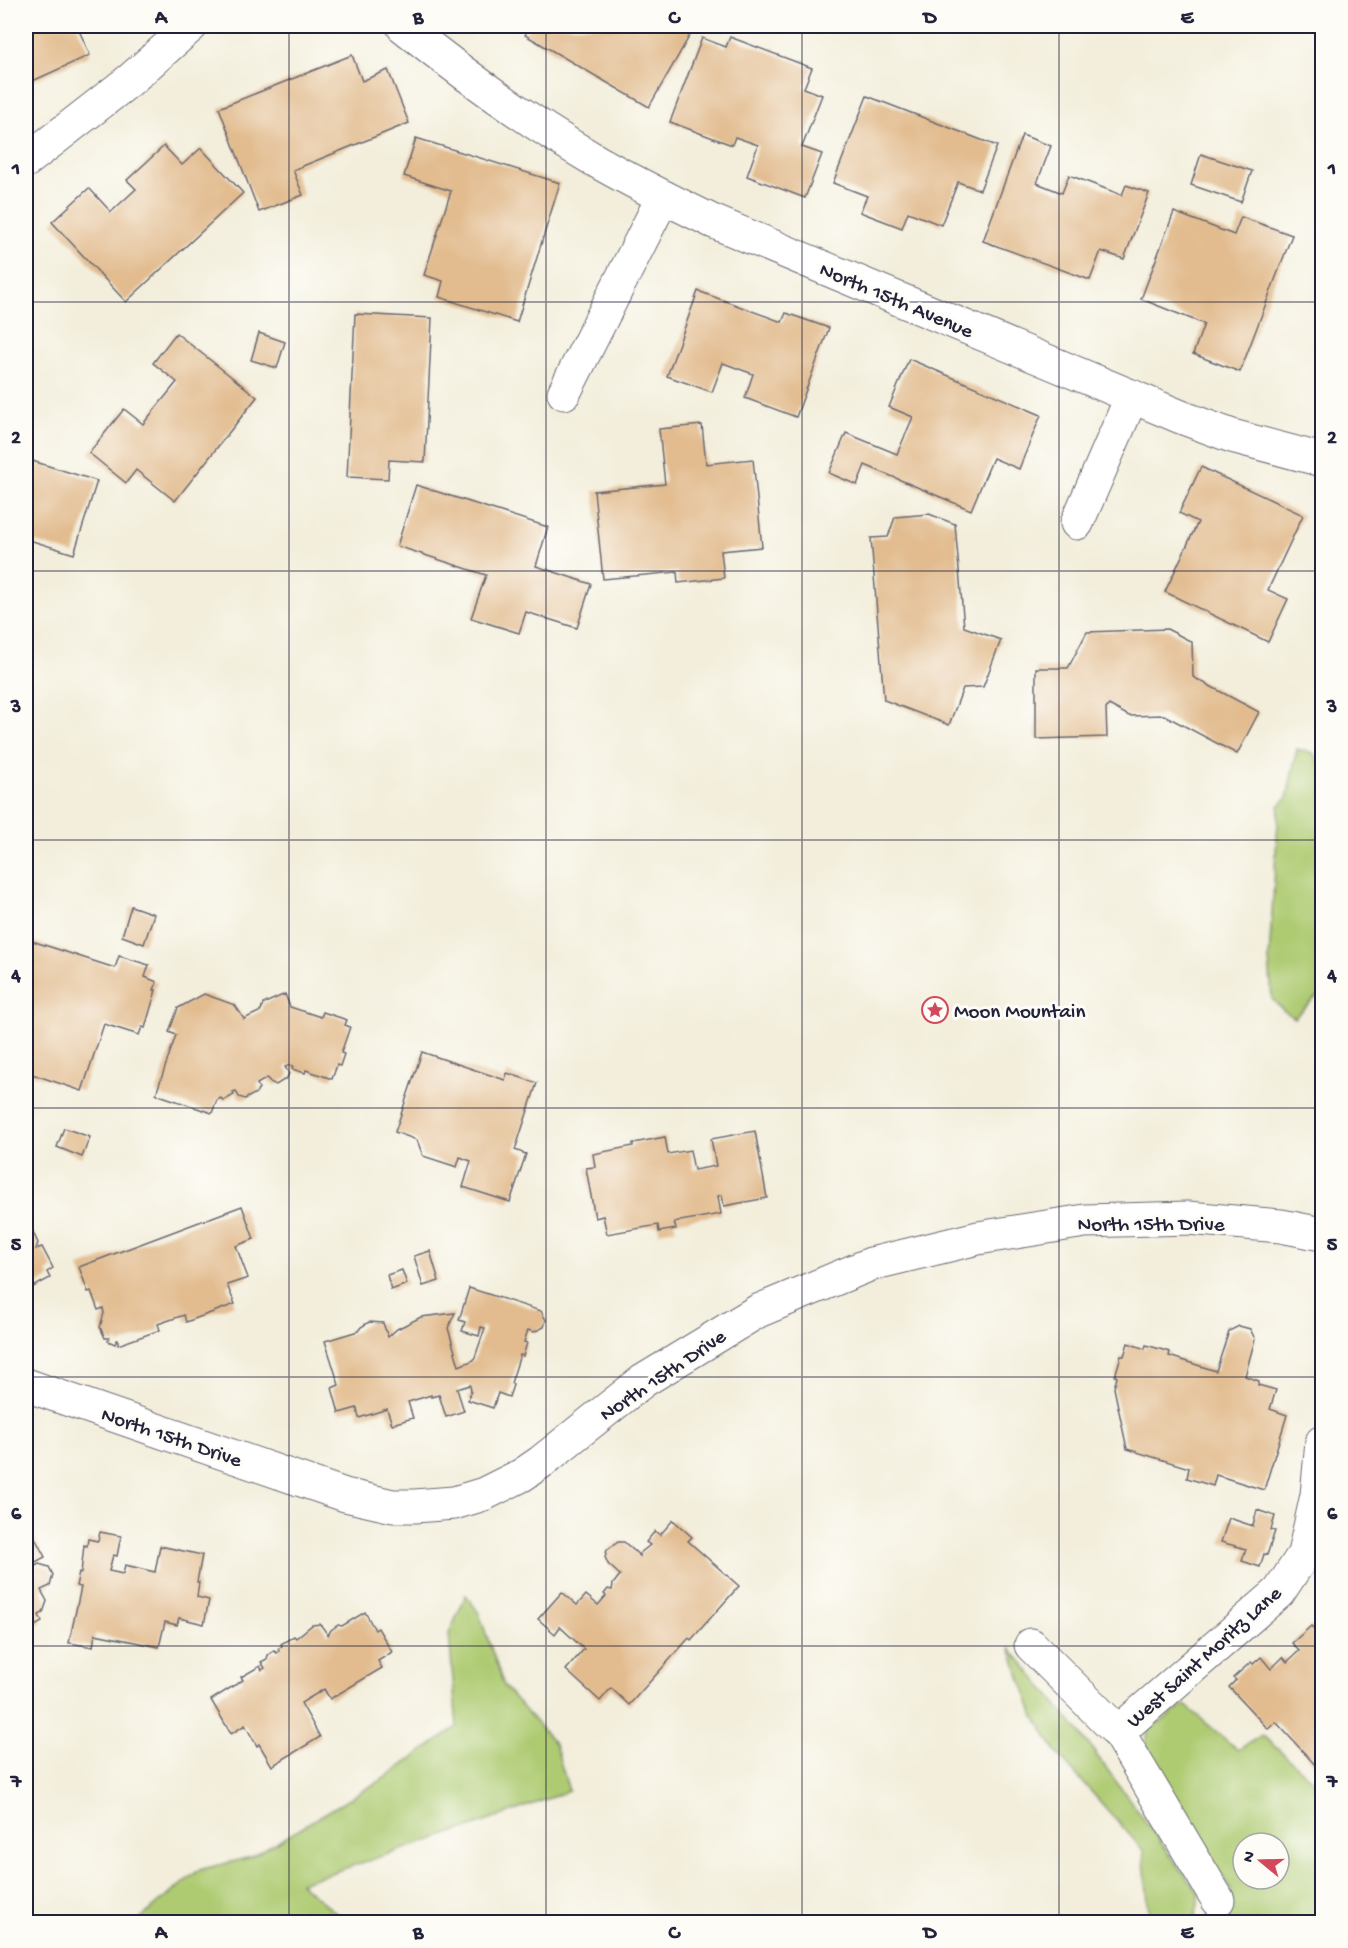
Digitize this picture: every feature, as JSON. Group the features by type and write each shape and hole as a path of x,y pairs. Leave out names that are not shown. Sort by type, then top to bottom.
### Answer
{"street":[{"path":"26,161 130,80 191,26"},
{"name":"North 15th Avenue","path":"403,26 510,106 596,161 712,221 1232,436 1323,460"},
{"path":"564,393 663,197"},
{"path":"1077,523 1132,396"},
{"name":"North 15th Drive","path":"26,1385 345,1495 393,1506 454,1503 484,1494 522,1475 643,1381 758,1311 871,1264 978,1238 1085,1221 1188,1218 1281,1226 1323,1234"},
{"name":"West Saint Moritz Lane","path":"1118,1732 1280,1592 1304,1554 1317,1495 1323,1442"},
{"name":"West Saint Moritz Lane","path":"1031,1645 1118,1732 1218,1900"}],"green space":[{"path":"1297,749 1313,753 1322,767 1322,994 1294,1018 1272,999 1269,959 1279,806 1287,798"},
{"path":"466,1595 479,1613 504,1686 555,1744 569,1791 471,1827 300,1883 347,1922 136,1922 199,1870 251,1857 383,1779 457,1727 449,1634"},
{"path":"1010,1648 1078,1730 1200,1895 1194,1922 1150,1922 1143,1850 1056,1752 1033,1713"},
{"path":"1185,1705 1238,1750 1262,1735 1322,1789 1322,1922 1222,1922 1231,1889 1143,1760 1148,1730"}],"building":[{"path":"26,26 77,26 90,55 26,84"},
{"path":"530,26 690,26 694,28 649,107 525,35"},
{"path":"730,37 812,68 804,88 822,95 802,147 822,154 805,198 747,176 758,145 735,137 732,145 670,122 702,38 726,47"},
{"path":"352,55 362,81 388,70 409,123 293,170 303,195 259,212 219,108"},
{"path":"867,96 997,146 980,190 958,182 941,225 908,212 902,228 860,212 867,196 833,183"},
{"path":"1022,135 1051,146 1037,183 1062,193 1069,175 1122,195 1126,185 1149,193 1124,259 1101,251 1090,280 983,241"},
{"path":"416,138 560,183 517,322 439,297 443,281 424,275 451,191 404,176"},
{"path":"164,146 182,165 201,148 243,193 126,302 52,222 89,188 111,212 136,189 127,180"},
{"path":"1201,154 1252,171 1241,202 1191,185"},
{"path":"1174,212 1234,235 1241,217 1292,235 1240,372 1193,354 1204,324 1141,299"},
{"path":"698,291 782,322 786,313 829,328 796,417 745,398 753,374 723,363 712,392 667,376"},
{"path":"355,314 432,318 425,462 389,460 388,479 347,477"},
{"path":"176,333 257,397 175,501 136,470 126,483 89,453 124,409 143,424 177,382 153,363"},
{"path":"259,333 285,342 277,368 251,360"},
{"path":"909,359 1041,415 1019,469 993,458 971,510 865,465 857,485 829,473 846,433 897,454 913,417 889,407"},
{"path":"702,425 706,464 753,459 762,547 721,551 724,578 678,583 677,572 603,579 594,491 665,484 659,429"},
{"path":"26,459 97,481 74,554 26,539"},
{"path":"1201,467 1303,515 1268,590 1288,599 1268,642 1165,592 1198,522 1179,513"},
{"path":"416,485 548,527 536,566 591,584 577,628 526,612 519,633 471,618 486,575 397,546"},
{"path":"929,514 955,524 964,627 1001,640 983,687 963,688 949,725 884,700 871,538 888,537 895,517"},
{"path":"1167,629 1192,642 1193,677 1259,712 1237,754 1164,715 1129,716 1109,705 1106,709 1107,737 1036,739 1036,668 1068,668 1087,632"},
{"path":"131,906 154,914 144,944 122,936"},
{"path":"26,939 115,968 119,956 149,965 145,977 157,982 145,1028 142,1027 139,1035 104,1024 82,1091 26,1072 29,1051 26,1049"},
{"path":"204,994 235,1005 244,1019 261,1011 263,1004 285,994 290,1007 321,1017 323,1012 347,1020 345,1025 350,1027 341,1053 344,1054 340,1066 337,1065 332,1079 306,1070 305,1073 292,1069 293,1066 290,1065 285,1067 289,1073 287,1078 276,1085 267,1078 257,1084 259,1088 256,1093 245,1099 239,1097 236,1091 233,1092 234,1095 223,1101 221,1098 217,1100 212,1113 156,1094 176,1035 169,1032 178,1008"},
{"path":"422,1052 505,1080 507,1073 537,1083 515,1150 526,1154 510,1202 463,1187 471,1161 460,1157 457,1167 423,1156 417,1140 395,1132"},
{"path":"64,1128 90,1137 82,1157 57,1147"},
{"path":"755,1131 767,1198 724,1206 722,1195 718,1196 721,1214 674,1222 676,1229 659,1232 658,1225 607,1234 603,1216 595,1218 586,1168 595,1167 593,1154 665,1137 668,1154 690,1150 694,1170 716,1166 711,1139"},
{"path":"242,1206 254,1239 236,1246 248,1278 227,1285 235,1304 186,1322 184,1315 158,1324 160,1330 118,1345 118,1340 115,1344 108,1341 109,1338 105,1338 100,1327 103,1308 98,1310 91,1291 88,1292 79,1267"},
{"path":"26,1228 32,1230 38,1243 36,1249 42,1247 53,1268 47,1272 50,1278 26,1291"},
{"path":"430,1251 439,1281 423,1286 414,1256"},
{"path":"402,1270 407,1284 391,1290 387,1275"},
{"path":"469,1288 541,1311 546,1320 544,1327 534,1332 528,1330 524,1342 527,1343 523,1356 520,1355 509,1397 498,1393 493,1408 468,1400 470,1385 457,1389 464,1411 446,1417 439,1395 431,1397 431,1395 408,1402 413,1418 392,1424 387,1409 359,1418 357,1408 339,1413 332,1388 339,1385 325,1341 358,1331 369,1322 383,1323 388,1337 397,1329 421,1317 455,1313 448,1328 459,1366 474,1360 485,1328 481,1327 479,1336 462,1331 465,1322 459,1320"},
{"path":"1239,1326 1250,1329 1255,1339 1245,1376 1259,1381 1258,1385 1276,1390 1270,1409 1287,1415 1264,1490 1216,1475 1213,1486 1187,1478 1189,1468 1127,1449 1114,1388 1121,1356 1124,1356 1128,1343 1145,1349 1146,1345 1170,1352 1169,1356 1216,1371 1229,1331"},
{"path":"1257,1510 1275,1516 1271,1530 1275,1531 1267,1555 1264,1554 1260,1567 1242,1561 1246,1549 1221,1542 1229,1518 1253,1526"},
{"path":"673,1520 692,1537 688,1541 739,1586 629,1705 611,1688 600,1701 566,1670 584,1649 560,1627 555,1634 538,1619 562,1592 577,1605 586,1595 598,1605 606,1596 604,1594 608,1589 612,1590 613,1584 620,1575 608,1564 605,1557 607,1550 618,1542 624,1542 640,1556 640,1553 650,1545 646,1542 655,1531 660,1535"},
{"path":"100,1532 121,1536 117,1556 113,1555 109,1571 123,1574 125,1565 155,1572 160,1546 202,1555 197,1597 209,1600 204,1624 179,1618 177,1625 165,1622 159,1647 95,1634 93,1647 69,1643 81,1587 76,1586 79,1572 81,1573 84,1545 87,1546 88,1539 98,1541"},
{"path":"35,1538 45,1557 30,1565 32,1568 39,1564 49,1567 53,1575 50,1586 41,1590 47,1601 43,1613 39,1615 42,1622 26,1631 26,1543"},
{"path":"365,1612 375,1630 378,1628 392,1652 378,1661 382,1668 330,1699 324,1689 301,1703 320,1737 272,1766 245,1725 231,1734 211,1700 243,1680 241,1677 260,1666 262,1670 265,1668 261,1662 267,1659 268,1655 274,1651 277,1653 281,1644 294,1636 296,1638 312,1625 320,1624 328,1635 338,1625 342,1626"},
{"path":"1322,1619 1322,1762 1317,1767 1276,1722 1268,1729 1229,1687 1236,1680 1233,1678 1251,1662 1253,1664 1261,1657 1271,1669 1283,1657 1287,1662 1299,1651 1292,1643"}],"place":[{"name":"Moon Mountain","path":"935,1010"}]}
